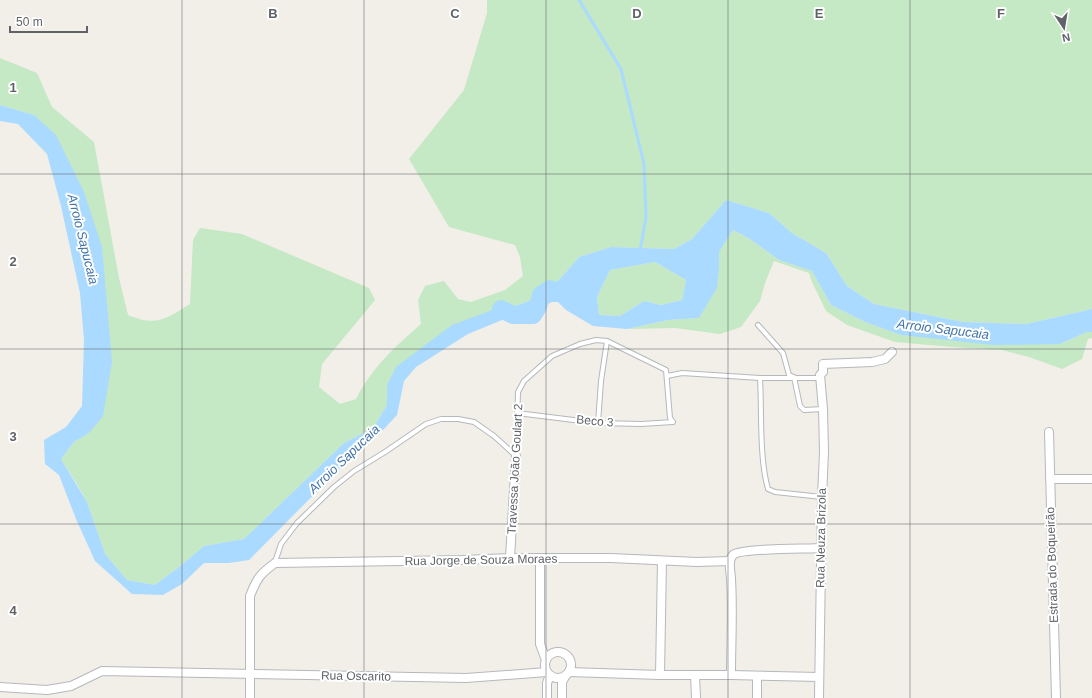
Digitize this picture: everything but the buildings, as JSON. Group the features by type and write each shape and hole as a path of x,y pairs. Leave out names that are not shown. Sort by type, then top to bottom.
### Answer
{"street":[{"path":"819,378 822,372 823,364 872,362 885,359 892,352"},
{"name":"Rua Neuza Brizola","path":"819,378 823,409 824,452 819,698"},
{"name":"Estrada do Boqueirão","path":"1049,432 1056,698"},
{"name":"Travessa João Goulart 2","path":"510,558 516,456"},
{"path":"1050,479 1092,479"},
{"path":"731,675 730,561 733,555 738,552 763,550 821,548"},
{"name":"Rua Jorge de Souza Moraes","path":"275,563 510,558 611,558 662,561 730,561"},
{"path":"540,559 540,644 549,674 547,683 547,698"},
{"path":"660,675 662,561"},
{"path":"250,698 250,596 254,584 262,573 275,563"},
{"path":"546,660 556,652 564,654 570,660 571,664 568,674 562,682 562,698"},
{"name":"Rua Oscarito","path":"0,687 47,690 71,686 102,671 466,678 549,674"},
{"path":"549,674 558,678 568,674 819,677"},
{"path":"695,675 696,698"},
{"path":"757,698 758,676"}],"lane":[{"path":"758,325 783,353 789,374 794,377 800,406 804,410 823,409"},
{"name":"Travessa João Goulart 2","path":"516,456 518,392 524,381 552,356 580,344 596,340 607,341"},
{"path":"598,423 601,381 607,341 666,370 667,376 682,373 760,378 819,378"},
{"name":"Beco 3","path":"517,412 598,423 641,424 673,422 670,418 667,376"},
{"path":"760,378 762,441 768,489 776,492 822,497"},
{"path":"275,563 281,544 297,523 334,487 354,471 426,424 441,419 458,419 474,422 494,436 516,456"}],"green space":[{"path":"487,0 1092,0 1092,309 1026,324 963,322 874,304 847,286 826,253 792,233 769,213 726,200 692,239 674,249 611,247 579,257 560,279 532,300 512,307 498,308 387,385 387,405 373,428 344,443 244,539 204,546 155,585 127,580 105,554 87,502 61,459 74,442 89,433 102,247 34,115 0,105 0,58 37,73 52,107 94,142 119,278 128,315 138,319 154,321 160,320 174,314 190,304 193,240 200,228 242,234 369,288 375,300 322,364 319,387 340,404 356,399 377,367 421,324 418,300 425,286 444,281 458,299 471,302 505,290 523,276 520,257 515,245 449,227 409,159 464,90 487,13"},
{"path":"733,230 750,239 779,260 812,271 831,305 865,322 901,335 1060,344 1087,332 1092,332 1092,338 1088,339 1082,359 1062,369 1029,357 1002,350 895,342 847,325 826,311 809,273 774,261 765,283 760,301 741,327 720,334 675,328 627,329 668,320 699,318 719,267 719,252"},
{"path":"655,262 686,280 682,300 661,305 644,301 620,316 599,315 597,297 610,270"}],"water":[{"path":"0,105 34,115 56,135 84,192 102,247 112,362 103,416 89,433 74,442 61,459 87,502 105,554 127,580 155,585 204,546 244,539 344,443 373,428 387,405 387,385 396,367 452,325 498,308 512,307 532,300 560,279 579,257 611,247 674,249 692,239 726,200 769,213 792,233 826,253 847,286 874,304 963,322 1026,324 1092,309 1092,332 1087,332 1060,344 993,345 901,335 865,322 831,305 812,271 779,260 750,239 733,230 719,252 717,288 699,318 668,320 627,329 593,326 566,310 558,302 552,302 516,319 502,320 468,334 416,367 404,381 397,415 384,429 354,454 249,560 229,563 204,563 182,584 163,595 132,594 95,561 76,519 59,475 45,464 44,440 66,427 82,406 84,340 80,293 61,206 47,154 18,124 0,121","holes":["655,262 686,280 682,300 661,305 644,301 620,316 599,315 597,297 610,270"]}],"waterway":[{"path":"579,0 621,69 644,164 646,217 640,251"},
{"name":"Arroio Sapucaia","path":"501,309 513,315 533,315 538,307 541,295 550,289"}]}
